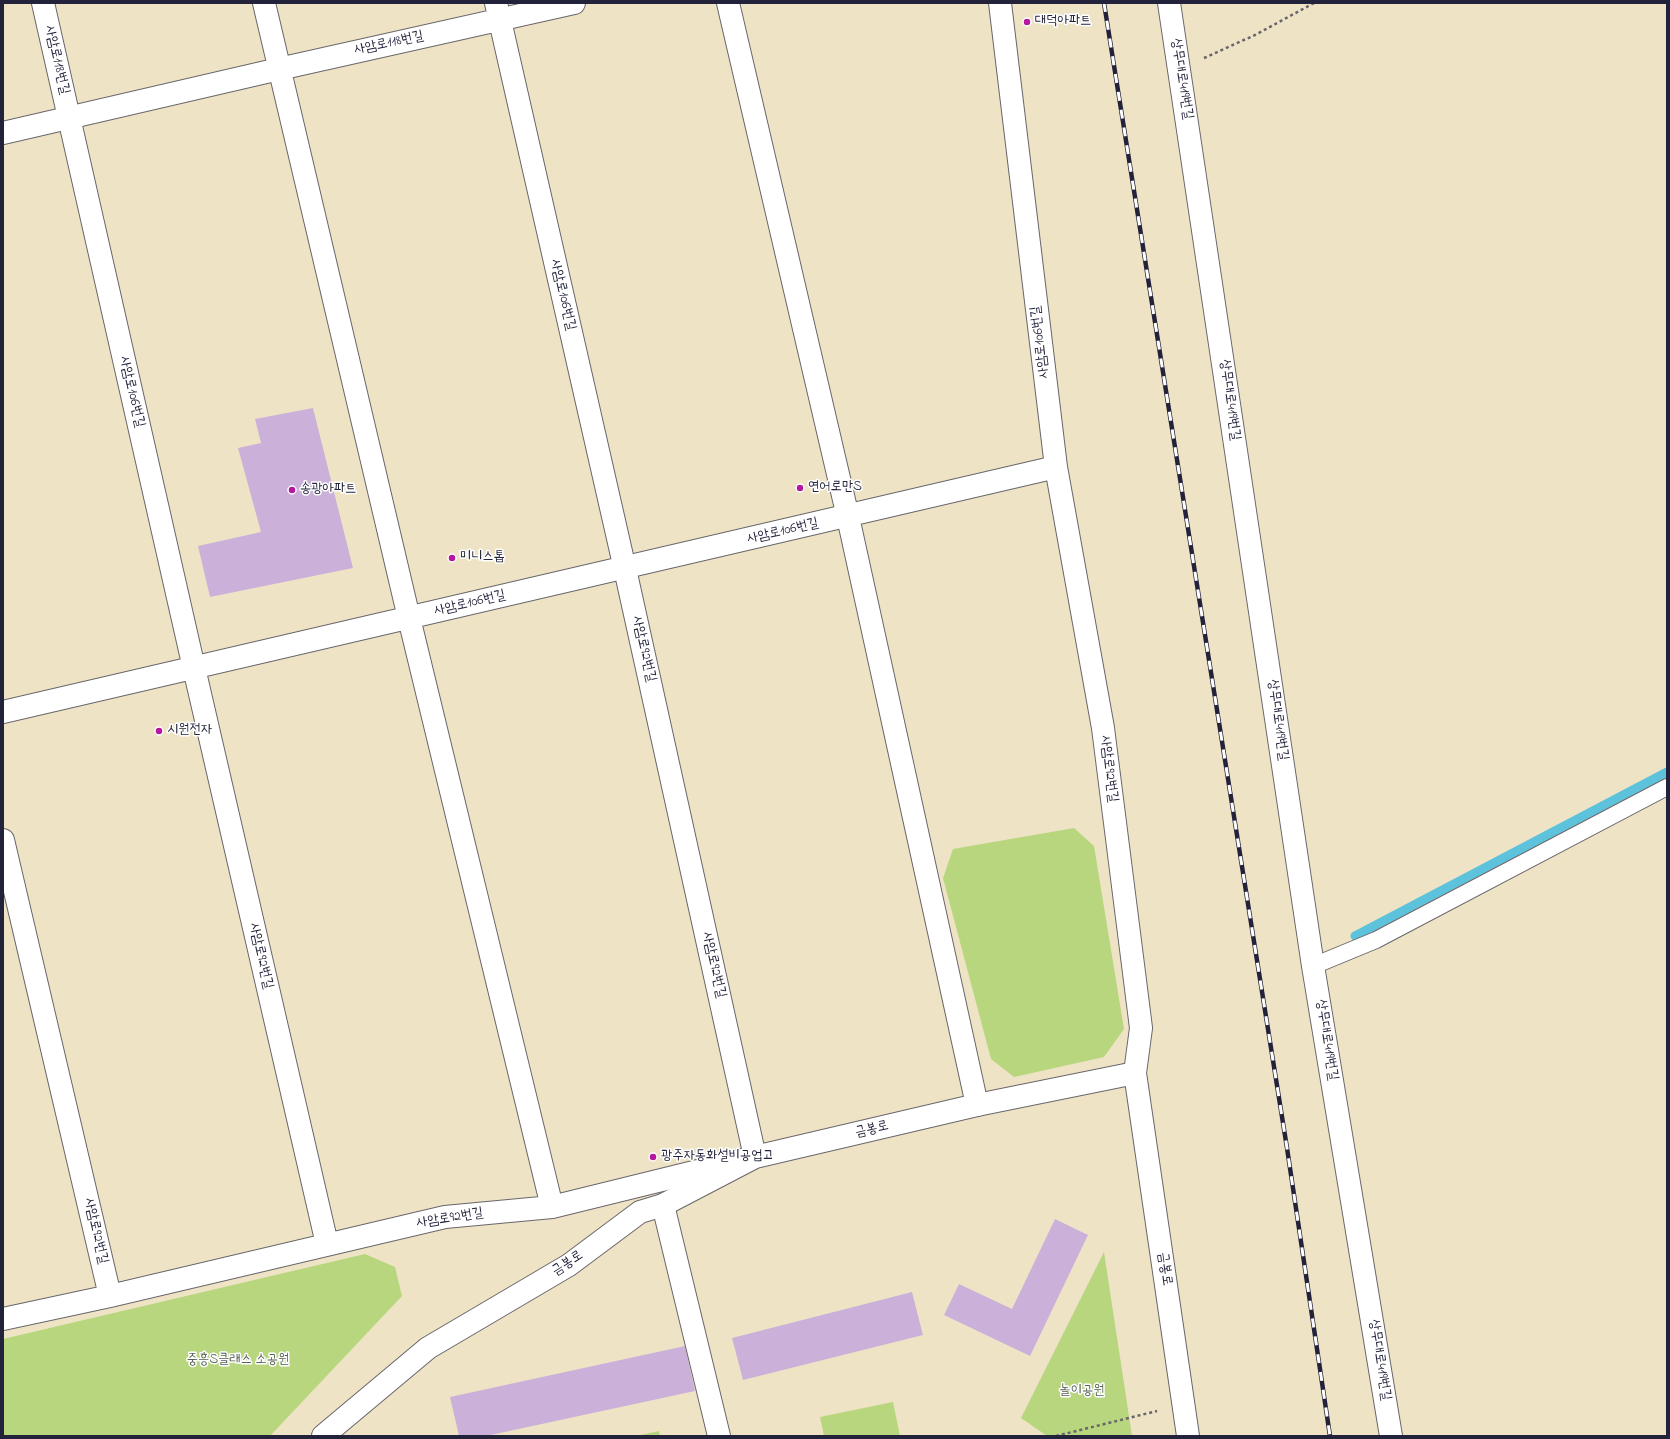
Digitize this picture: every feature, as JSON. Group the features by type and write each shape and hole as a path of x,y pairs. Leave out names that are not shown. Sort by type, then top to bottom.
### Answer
{"street":[{"name":"사암로118번길","path":"43,3 69,117"},
{"path":"264,3 409,618 552,1207"},
{"name":"사암로118번길","path":"3,132 279,68 498,12 574,3"},
{"path":"728,3 848,517 977,1105"},
{"name":"사암로106번길","path":"3,712 1056,468 1000,3"},
{"name":"상무대로419번길","path":"1169,3 1314,966 1391,1436"},
{"name":"사암로106번길","path":"498,12 625,569"},
{"name":"사암로106번길","path":"69,117 194,668"},
{"name":"사암로92번길","path":"1056,468 1104,736 1141,1028 1135,1073"},
{"name":"사암로92번길","path":"3,1319 110,1296 445,1217 552,1207 755,1157 625,569"},
{"name":"사암로92번길","path":"194,668 327,1244"},
{"name":"사암로92번길","path":"3,840 110,1296"},
{"name":"금봉로","path":"323,1436 428,1348 569,1265 640,1212 663,1205 755,1157 977,1105 1135,1073 1188,1436"},
{"path":"663,1205 719,1436"}],"lane":[{"path":"1314,966 1376,940 1667,787"}],"path":[{"path":"1180,70 1255,35 1314,3"},
{"path":"1056,1436 1184,1404"}],"green space":[{"path":"1074,828 1094,846 1124,1029 1104,1057 1014,1077 991,1059 943,878 953,849"},
{"name":"놀이공원","path":"1104,1252 1132,1436 1047,1436 1021,1418"},
{"name":"중흥S클래스 소공원","path":"365,1254 395,1267 402,1296 270,1436 3,1436 3,1339"},
{"path":"893,1402 900,1436 824,1436 820,1417"},
{"path":"659,1431 660,1436 636,1436"}],"building":[{"name":"송광아파트","path":"313,408 353,568 210,597 198,546 261,532 238,448 261,443 255,419"},
{"path":"1055,1219 1088,1235 1030,1356 944,1315 959,1284 1012,1309"},
{"path":"912,1292 923,1335 743,1380 732,1338"},
{"path":"685,1346 695,1391 486,1436 459,1436 450,1397"}],"waterway":[{"path":"1355,936 1667,772"}],"railway":[{"path":"1104,3 1287,1148 1330,1436"}],"place":[{"name":"대덕아파트","path":"1027,22"},
{"name":"연어로만S","path":"800,488"},
{"name":"송광아파트","path":"292,490"},
{"name":"미니스톱","path":"452,558"},
{"name":"시원전자","path":"159,731"},
{"name":"광주자동화설비공업고","path":"653,1157"}]}
